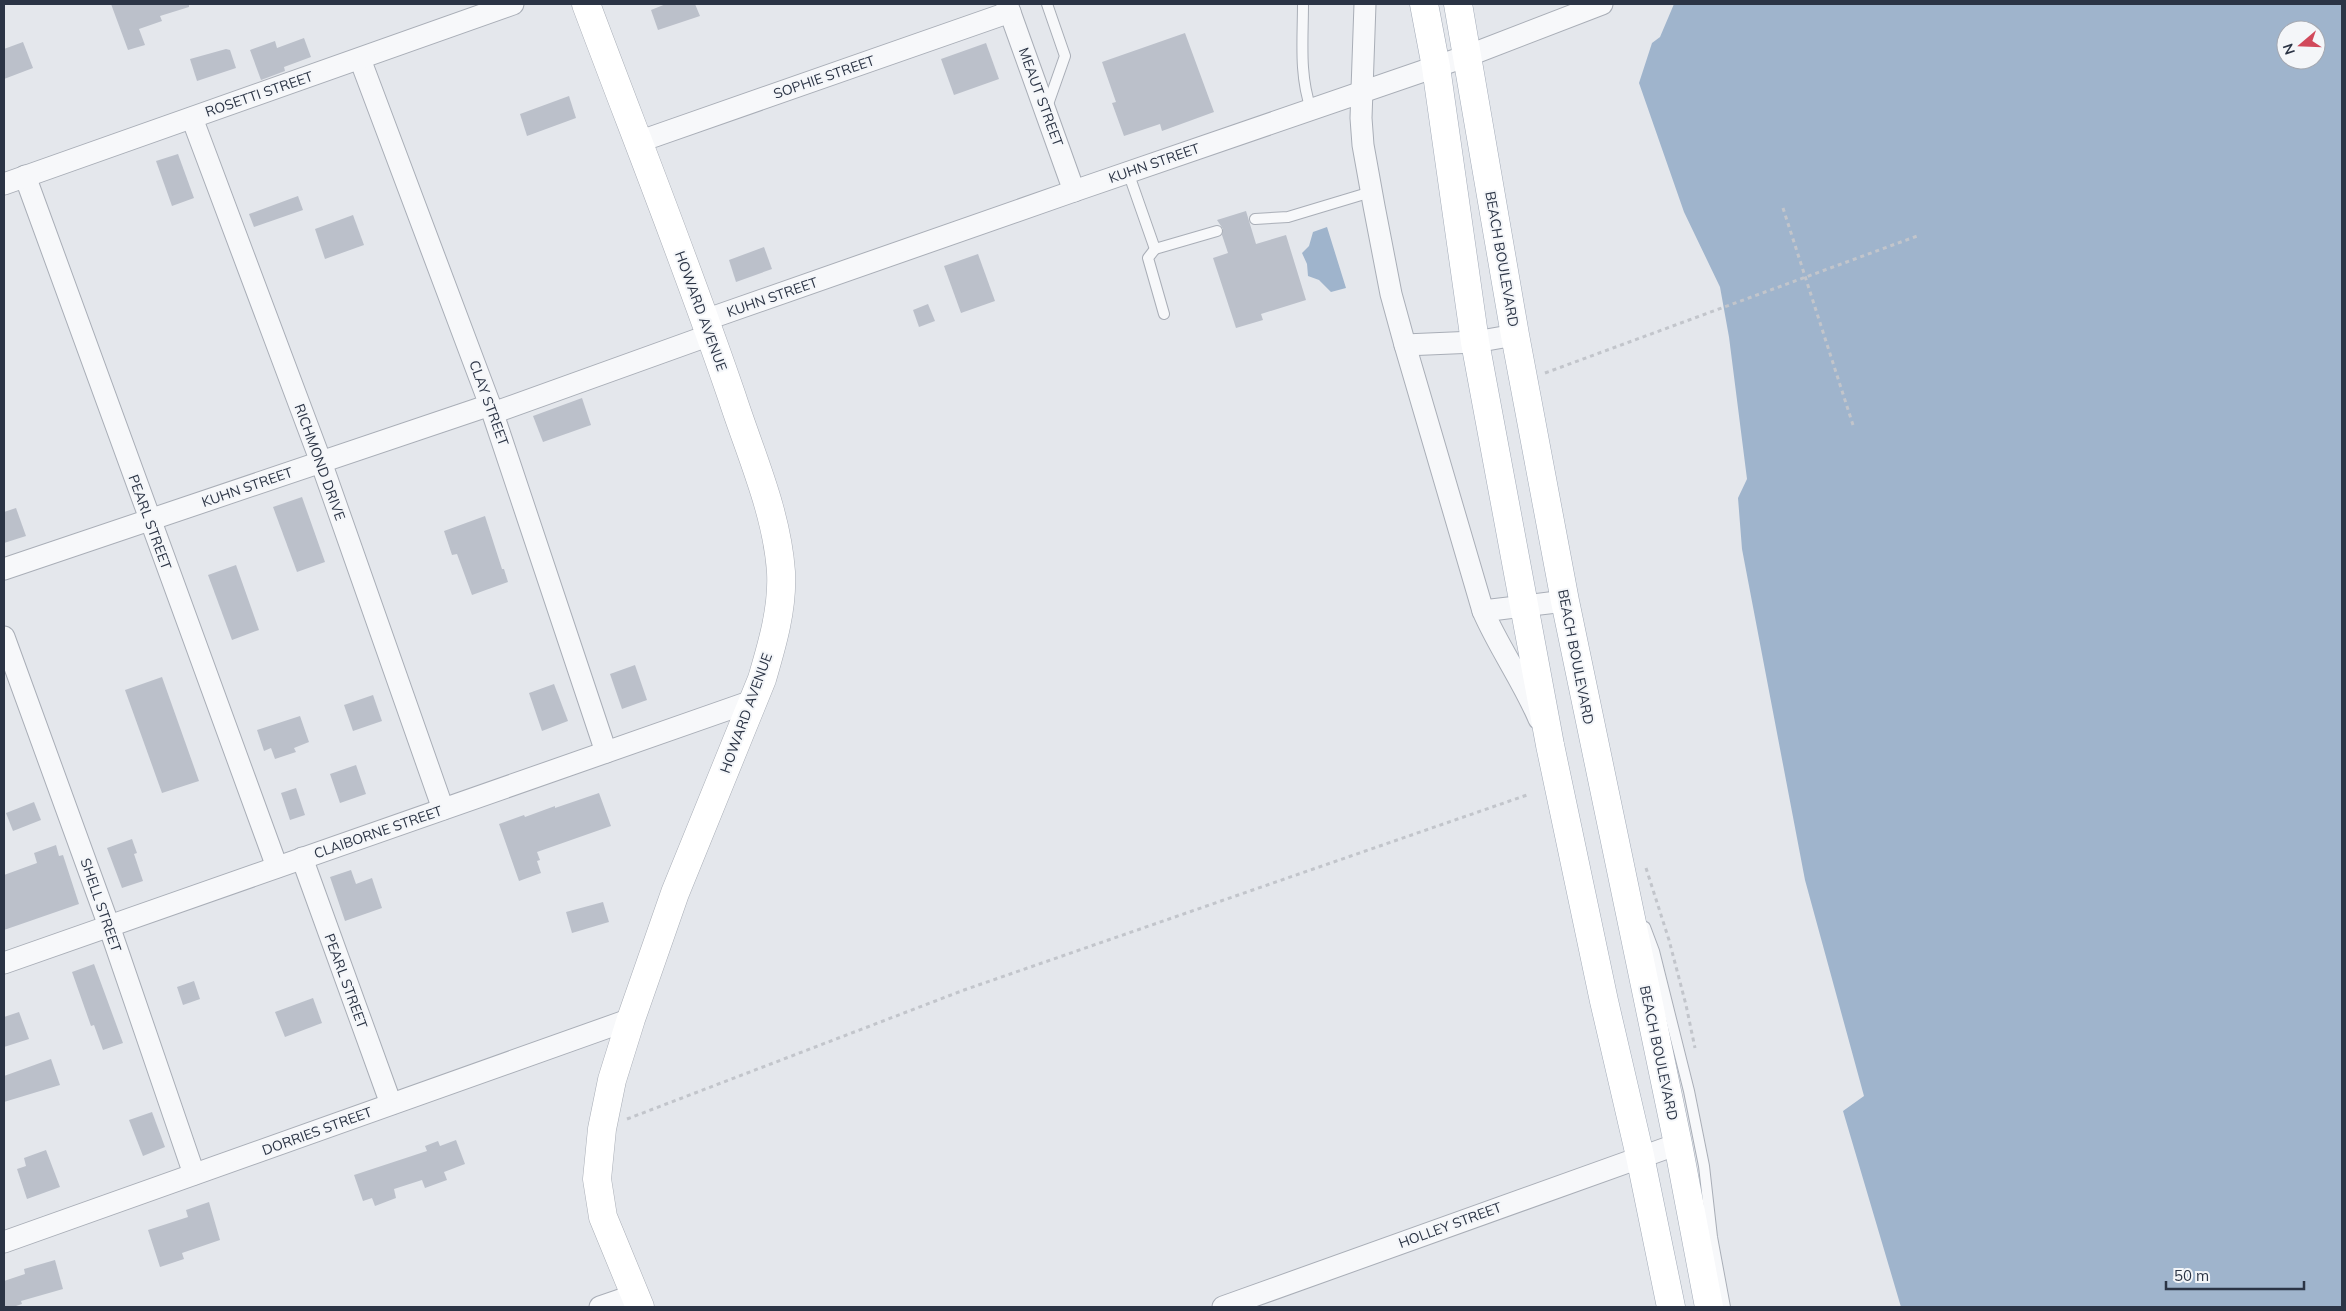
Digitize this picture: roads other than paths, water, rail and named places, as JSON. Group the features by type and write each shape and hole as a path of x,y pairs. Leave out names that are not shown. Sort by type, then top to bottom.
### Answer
{"main road":[{"name":"HOWARD AVENUE","path":"586,4 708,327 772,521 781,572 772,644 752,701 675,893 631,1018 612,1080 602,1128 597,1179 602,1217 638,1301"},
{"path":"1424,4 1436,67 1475,342 1550,745 1671,1307"},
{"name":"BEACH BOULEVARD","path":"1458,4 1515,335 1565,601 1678,1144 1709,1307"}],"street":[{"name":"ROSETTI STREET","path":"4,184 513,4"},
{"path":"1365,4 1362,92 1363,145 1392,294 1405,345 1484,611 1493,634 1531,701 1550,745"},
{"name":"KUHN STREET","path":"4,569 321,462 491,409 1074,191 1468,56 1602,4"},
{"name":"SOPHIE STREET","path":"638,142 1009,8"},
{"name":"MEAUT STREET","path":"1009,8 1074,191"},
{"name":"CLAY STREET","path":"360,59 491,409 606,752"},
{"name":"RICHMOND DRIVE","path":"192,118 321,462 443,809"},
{"name":"PEARL STREET","path":"25,176 277,867"},
{"path":"1405,345 1475,342 1515,335"},
{"path":"1484,611 1565,601"},
{"name":"SHELL STREET","path":"4,637 109,926 194,1174"},
{"name":"CLAIBORNE STREET","path":"4,963 752,701"},
{"name":"PEARL STREET","path":"302,858 391,1104"},
{"name":"DORRIES STREET","path":"5,1237 194,1174 631,1018"},
{"name":"HOLLEY STREET","path":"1223,1307 1640,1156 1678,1144"},
{"path":"600,1307 638,1301"}],"lane":[{"path":"1046,110 1065,56 1047,4"},
{"path":"1303,4 1302,62 1305,92 1311,109"},
{"path":"1128,172 1155,249"},
{"path":"1255,219 1288,217 1371,192"},
{"path":"1164,314 1148,258 1155,249 1217,231"},
{"path":"1622,879 1654,950 1690,1091 1704,1166 1712,1236 1725,1307"}],"water":[{"path":"1674,4 2342,4 2342,1307 1901,1307 1843,1111 1864,1096 1805,880 1742,549 1738,498 1747,479 1729,337 1720,287 1684,212 1639,83 1652,43 1660,37"},
{"path":"1327,227 1346,288 1331,292 1319,280 1308,276 1307,264 1302,253 1309,246 1313,232"}]}
